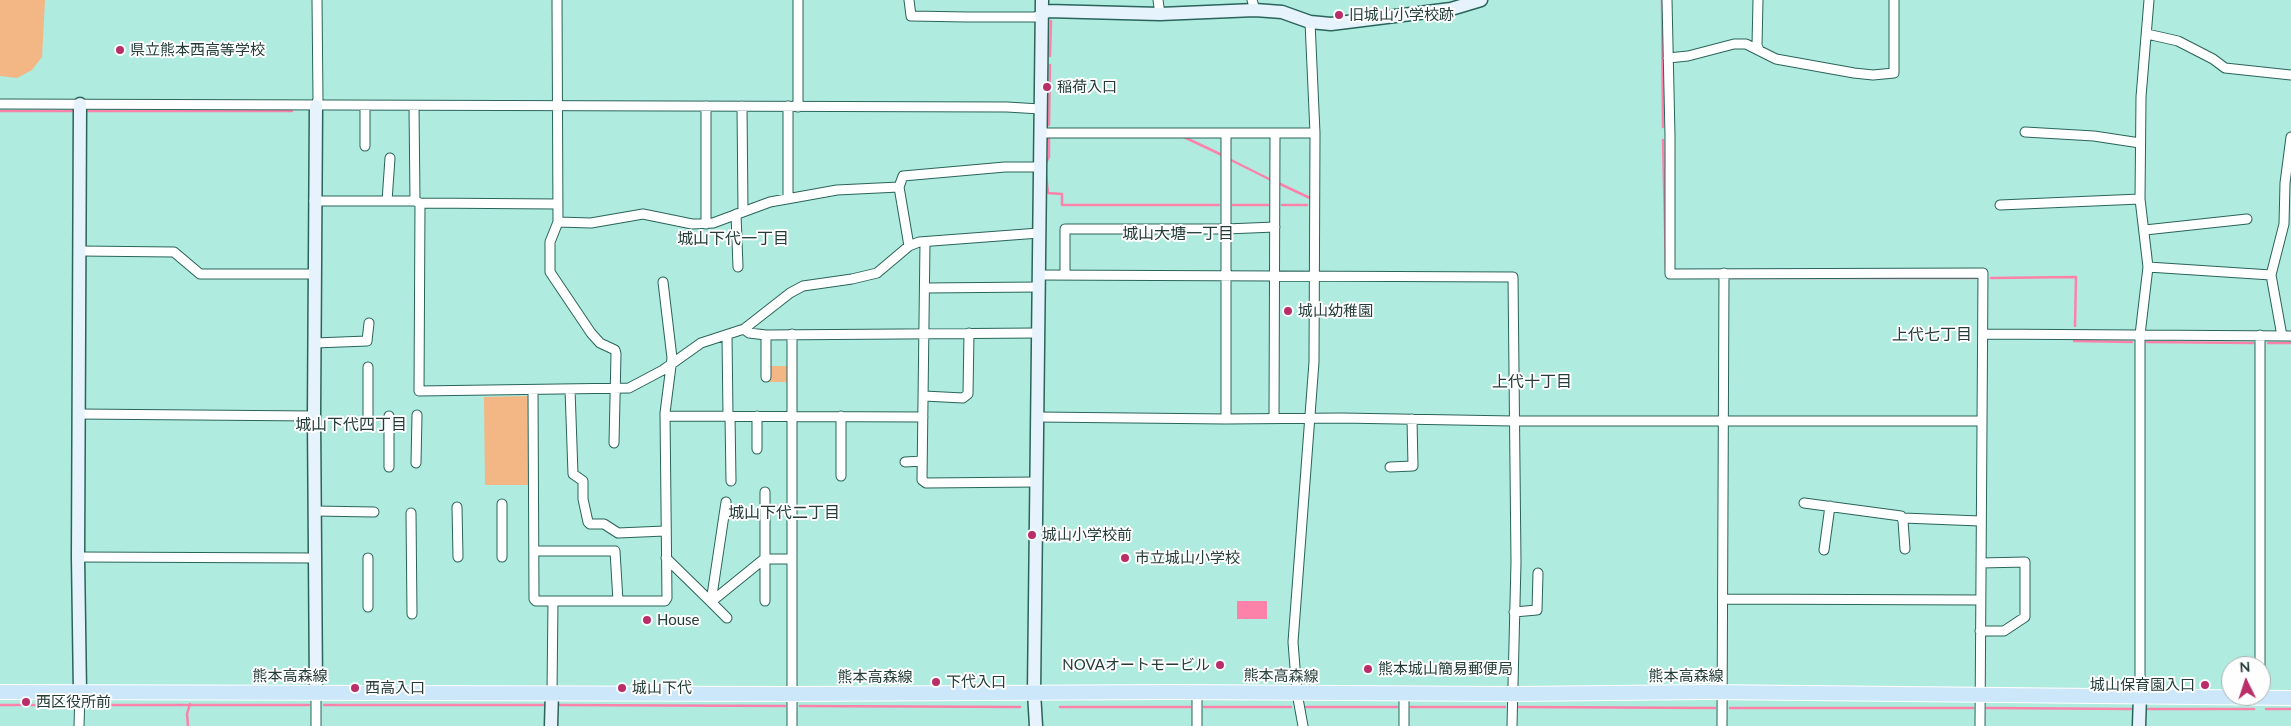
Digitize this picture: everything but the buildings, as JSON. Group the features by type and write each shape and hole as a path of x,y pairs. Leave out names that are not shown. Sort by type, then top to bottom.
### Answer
{"main road":[{"name":"熊本高森線","path":"0,692 792,694 1197,692 1512,694 1723,692 2221,697"},
{"name":"熊本高森線","path":"2271,697 2291,698"}],"street":[{"path":"316,726 314,201 316,106 318,100 317,0"},
{"path":"557,0 558,222 550,242 550,272 591,333 600,343 615,350 614,443"},
{"path":"788,198 798,0"},
{"path":"909,0 911,16 967,18 1035,17 1048,12 1160,14 1254,5 1310,22 1332,24 1451,9 1475,1"},
{"path":"1036,726 1034,692 1042,0"},
{"path":"1158,0 1160,14"},
{"path":"1667,0 1670,274 1983,273 1980,726"},
{"path":"1758,0 1757,45 1759,50"},
{"path":"1668,58 1688,56 1734,44 1746,44 1776,59 1854,73 1894,73 1894,0"},
{"path":"2139,726 2140,335 2148,267 2140,199 2140,144 2141,97 2149,0"},
{"path":"1303,726 1297,693 1293,642 1314,362 1315,133 1310,22"},
{"path":"2147,34 2178,41 2213,59 2225,68 2291,75"},
{"path":"0,104 1007,107 1040,109"},
{"path":"79,726 78,414 80,104"},
{"path":"365,106 365,146"},
{"path":"414,106 418,202 419,391 533,390 633,386 672,364 701,343 744,329 790,293 802,286 852,279 877,273 910,246 925,242 1039,233"},
{"path":"706,106 706,224"},
{"path":"738,267 742,106"},
{"path":"2025,132 2094,136 2140,144"},
{"path":"1040,133 1315,133"},
{"path":"1226,133 1226,420"},
{"path":"1274,418 1275,133"},
{"path":"1983,334 2287,336 2271,275 2284,224 2285,183 2291,137"},
{"path":"387,201 390,158"},
{"path":"910,246 899,187 901,178 1005,167 1039,167"},
{"path":"558,222 591,223 643,214 692,224 706,224 740,213 759,204 788,198 837,190 899,187"},
{"path":"2000,205 2140,199"},
{"path":"314,201 558,204"},
{"path":"2145,230 2247,219"},
{"path":"1066,275 1065,229 1226,229 1274,227"},
{"path":"925,242 922,480 926,483 1037,482"},
{"path":"80,251 174,252 200,274 315,274"},
{"path":"2148,267 2271,275"},
{"path":"1722,726 1724,273"},
{"path":"925,288 1038,281 1066,275 1514,277 1512,726"},
{"path":"533,390 534,599 536,601 664,601 667,598 665,416 672,364 663,282"},
{"path":"314,342 367,341 369,323"},
{"path":"744,329 749,333 766,335 1037,333"},
{"path":"924,396 963,398 968,394 969,333"},
{"path":"792,334 792,726"},
{"path":"766,335 766,377"},
{"path":"2260,335 2260,656"},
{"path":"727,336 731,481"},
{"path":"368,367 368,416"},
{"path":"570,389 573,474 582,481 583,499 588,522 590,524 604,524 618,533 665,531"},
{"path":"78,414 314,416"},
{"path":"416,462 417,415"},
{"path":"389,416 390,467"},
{"path":"665,416 923,417"},
{"path":"757,416 757,449"},
{"path":"841,476 842,416"},
{"path":"1038,417 1226,420 1310,418 1513,421 1982,421"},
{"path":"1390,467 1413,466 1412,419"},
{"path":"905,462 922,461"},
{"path":"765,492 765,601"},
{"path":"711,602 726,502"},
{"path":"1804,503 1862,509 1903,518 1980,521"},
{"path":"502,504 502,558"},
{"path":"1824,550 1830,506"},
{"path":"457,507 458,557"},
{"path":"315,511 374,512"},
{"path":"411,513 412,614"},
{"path":"1903,518 1905,549"},
{"path":"534,551 615,551 618,600"},
{"path":"78,557 315,558"},
{"path":"368,558 368,607"},
{"path":"666,558 727,618"},
{"path":"711,602 764,559 791,559"},
{"path":"1980,632 2004,631 2025,617 2025,562 1981,563"},
{"path":"1514,612 1537,610 1538,573"},
{"path":"1724,599 1980,600"},
{"path":"551,726 553,601"},
{"path":"1197,692 1197,726"},
{"path":"1404,694 1404,726"}],"shaded area":[{"path":"0,0 45,0 42,57 32,70 17,78 0,76"},
{"path":"768,366 789,366 789,382 768,382"},
{"path":"529,396 529,485 485,485 484,397"},
{"path":"1237,601 1267,601 1267,619 1237,619"}],"waterway":[{"path":"1662,0 1663,127"},
{"path":"1050,56 1051,21"},
{"path":"1049,125 1050,65"},
{"path":"0,111 72,111"},
{"path":"87,111 292,111"},
{"path":"1184,137 1224,156"},
{"path":"1046,162 1049,157 1049,139"},
{"path":"1663,140 1666,270"},
{"path":"1229,159 1271,180"},
{"path":"1046,175 1048,193 1062,194 1062,205 1219,205"},
{"path":"1276,182 1312,199"},
{"path":"1233,205 1268,205"},
{"path":"1282,205 1307,205"},
{"path":"1991,278 2076,277 2075,326"},
{"path":"1731,278 1976,278"},
{"path":"2074,341 2132,342"},
{"path":"2147,342 2253,343"},
{"path":"2268,343 2291,343"},
{"path":"188,726 187,714 190,704"},
{"path":"0,705 309,705"},
{"path":"324,705 544,705"},
{"path":"559,705 785,706"},
{"path":"800,706 1020,707"},
{"path":"1060,707 1190,707"},
{"path":"1204,707 1291,707"},
{"path":"1306,707 1397,707"},
{"path":"1411,707 1505,707"},
{"path":"1519,707 1715,708"},
{"path":"1730,708 1973,708"},
{"path":"1987,708 2132,709"},
{"path":"2147,709 2254,709"},
{"path":"2266,709 2291,709"}],"place":[{"name":"旧城山小学校跡","path":"1339,15"},
{"name":"県立熊本西高等学校","path":"120,50"},
{"name":"稲荷入口","path":"1047,87"},
{"name":"城山幼稚園","path":"1288,311"},
{"name":"城山小学校前","path":"1032,535"},
{"name":"市立城山小学校","path":"1125,558"},
{"name":"House","path":"647,620"},
{"name":"NOVAオートモービル","path":"1220,665"},
{"name":"熊本城山簡易郵便局","path":"1368,669"},
{"name":"下代入口","path":"936,682"},
{"name":"城山保育園入口","path":"2205,685"},
{"name":"西高入口","path":"355,688"},
{"name":"城山下代","path":"622,688"},
{"name":"西区役所前","path":"26,702"}],"district":[{"name":"城山大塘一丁目","path":"1178,234"},
{"name":"城山下代一丁目","path":"733,239"},
{"name":"上代七丁目","path":"1932,335"},
{"name":"上代十丁目","path":"1532,382"},
{"name":"城山下代四丁目","path":"351,425"},
{"name":"城山下代二丁目","path":"784,513"}]}
